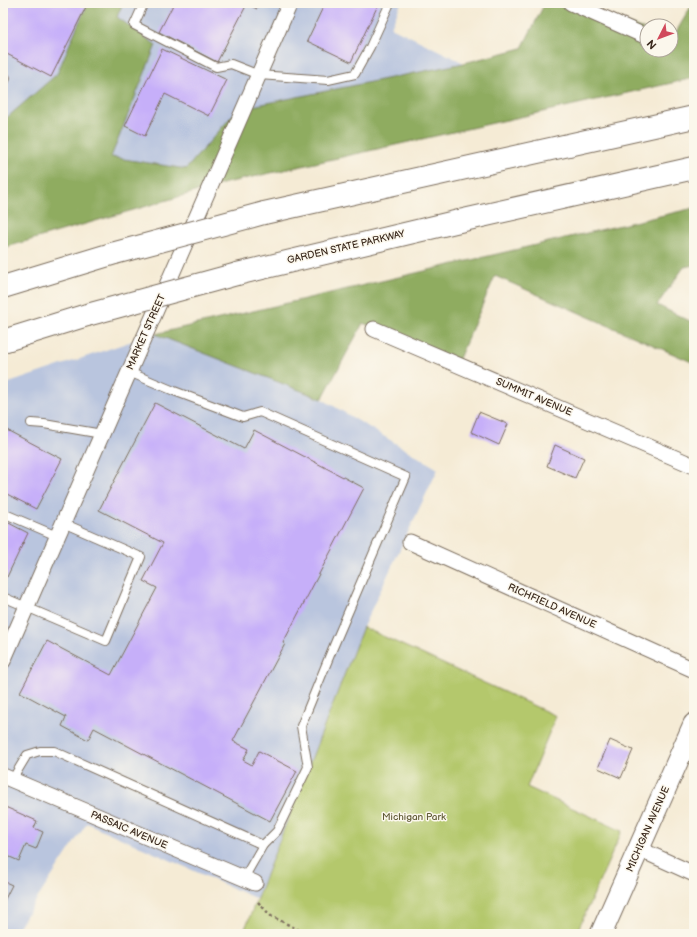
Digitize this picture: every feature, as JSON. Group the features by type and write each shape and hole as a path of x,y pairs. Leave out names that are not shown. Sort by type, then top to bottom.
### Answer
{"highway":[{"path":"3,286 115,253 264,214 694,117"},
{"name":"GARDEN STATE PARKWAY","path":"4,341 88,315 237,274 455,222 694,168"}],"street":[{"name":"MARKET STREET","path":"3,661 290,3"},
{"path":"571,3 639,33"},
{"name":"SUMMIT AVENUE","path":"374,329 694,466"},
{"name":"RICHFIELD AVENUE","path":"410,542 694,670"},
{"name":"MICHIGAN AVENUE","path":"601,934 694,724"},
{"name":"PASSAIC AVENUE","path":"8,778 249,880"},
{"path":"639,849 694,874"}],"lane":[{"path":"144,3 134,25 216,67 231,64 259,75 328,80 355,74 370,47 390,3"},
{"path":"3,77 6,78 3,84"},
{"path":"129,372 174,392 243,417 260,412 406,477 301,726 308,767 277,831 263,845 249,880"},
{"path":"31,424 44,424 102,434"},
{"path":"3,513 141,557 106,641 3,597"},
{"path":"8,778 27,755 40,751 54,751 263,845"}],"path":[{"path":"258,902 270,916 307,934"}],"shaded area":[{"path":"3,3 87,3 57,74 3,121"},
{"path":"123,3 401,3 391,27 464,63 238,109 186,169 110,157 156,45 117,17"},
{"path":"155,334 322,399 438,469 363,627 257,899 87,823 14,934 3,934 3,385"}],"green space":[{"path":"87,3 123,3 117,17 156,45 111,157 186,169 238,109 464,63 522,48 545,3 572,3 639,27 639,58 679,58 679,27 694,3 694,78 226,183 3,248 3,121 57,74"},
{"path":"694,208 694,265 684,267 657,305 694,323 694,363 495,276 457,363 363,323 322,399 155,334"},
{"name":"Michigan Park","path":"363,627 556,716 527,787 622,831 576,934 243,934"}],"building":[{"path":"3,3 88,3 51,77 3,52"},
{"path":"174,3 260,3 257,9 247,4 217,62 159,32"},
{"path":"325,3 379,3 351,62 307,41"},
{"path":"162,49 227,80 209,116 165,94 145,136 125,126"},
{"path":"155,403 244,449 254,430 364,488 283,643 285,644 233,741 249,749 243,760 252,765 259,751 297,771 270,821 94,728 88,740 62,726 66,717 20,692 47,641 111,675 157,588 143,581 163,543 99,510"},
{"path":"479,412 508,424 499,445 471,432"},
{"path":"3,428 62,459 36,509 3,492"},
{"path":"555,445 584,458 575,478 547,466"},
{"path":"3,520 28,533 7,577 3,575"},
{"path":"610,740 633,750 621,778 598,768"},
{"path":"3,806 37,821 34,828 43,832 36,849 26,845 19,861 3,854"},
{"path":"3,881 12,885 3,903"}]}
